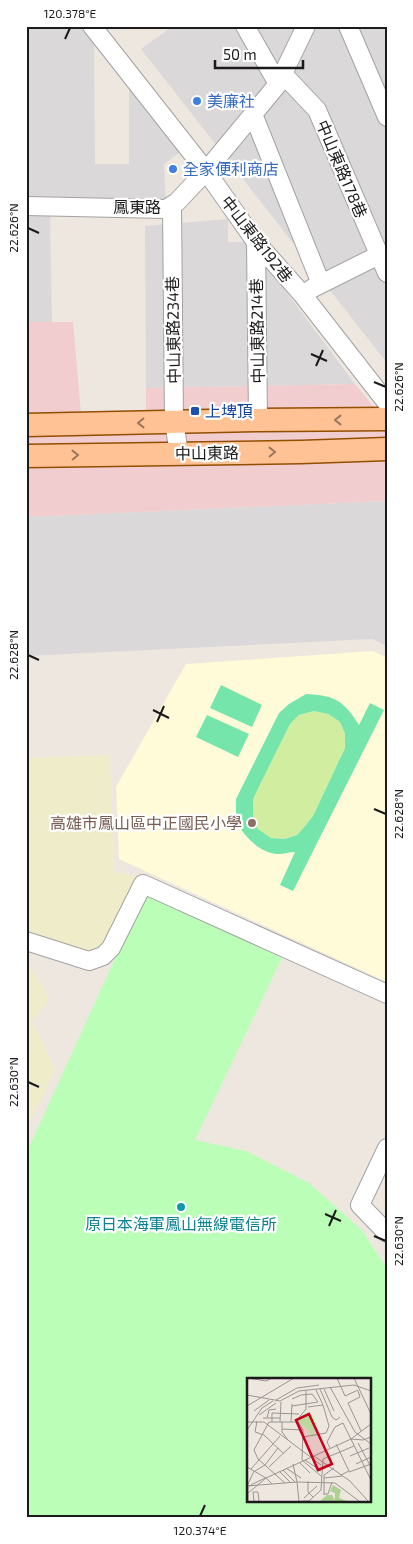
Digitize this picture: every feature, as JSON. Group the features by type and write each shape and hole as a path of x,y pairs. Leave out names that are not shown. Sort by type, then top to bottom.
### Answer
{"main road":[{"name":"中山東路","path":"26,424 387,419"},
{"name":"中山東路","path":"26,456 387,449"}],"street":[{"name":"中山東路192巷","path":"92,26 206,172 256,242 302,294 387,403"},
{"name":"中山東路178巷","path":"245,26 281,79 317,110 387,273"},
{"name":"鳳東路","path":"26,206 166,209 206,172 281,79 306,26"},
{"path":"348,26 387,117"},
{"path":"253,114 321,284"},
{"name":"中山東路234巷","path":"172,205 174,422 180,453"},
{"name":"中山東路214巷","path":"256,242 258,420"},
{"path":"302,294 379,255"},
{"path":"26,941 89,961 103,956 111,948 142,884 387,994"},
{"path":"360,1205 387,1148"},
{"path":"360,1205 387,1219"},
{"path":"360,1205 387,1233"}],"shaded area":[{"path":"26,26 84,26 94,41 95,164 129,164 129,81 180,152 164,164 166,209 26,197"},
{"path":"173,26 387,26 387,363 141,49"},
{"path":"26,216 50,216 52,322 26,322"},
{"path":"228,219 228,242 249,242 355,384 146,388 145,226"},
{"path":"26,322 73,322 81,413 146,414 146,388 355,384 387,423 387,501 26,517"},
{"path":"387,501 387,646 372,639 26,656 26,517"},
{"name":"高雄市鳳山區中正國民小學","path":"373,651 387,658 387,982 119,859 116,787 186,664"},
{"path":"110,755 114,871 136,877 95,971 26,948 26,758"},
{"path":"26,959 49,999 32,1021 55,1070 26,1131"}],"green space":[{"path":"221,685 262,705 252,727 210,708"},
{"path":"306,694 332,698 348,710 359,725 370,703 384,710 293,891 280,885 295,852 281,854 261,849 246,836 239,826 236,809 236,799 279,713 289,704","holes":["314,711 328,714 340,722 345,734 345,748 313,816 305,826 297,835 284,839 271,838 258,829 253,816 253,799 290,724 299,715"]},
{"path":"314,711 328,714 340,722 345,734 345,748 313,816 305,826 297,835 283,839 271,838 258,829 253,816 253,799 290,724 299,715"},
{"path":"207,715 249,734 238,757 196,737"},
{"name":"原日本海軍鳳山無線電信所","path":"145,893 282,958 195,1140 246,1151 309,1183 362,1230 387,1268 387,1518 26,1518 26,1154"}],"place":[{"name":"美廉社","path":"197,101"},
{"name":"全家便利商店","path":"173,169"},
{"name":"上埤頂","path":"195,411"},
{"name":"高雄市鳳山區中正國民小學","path":"252,823"},
{"name":"原日本海軍鳳山無線電信所","path":"181,1207"}]}
